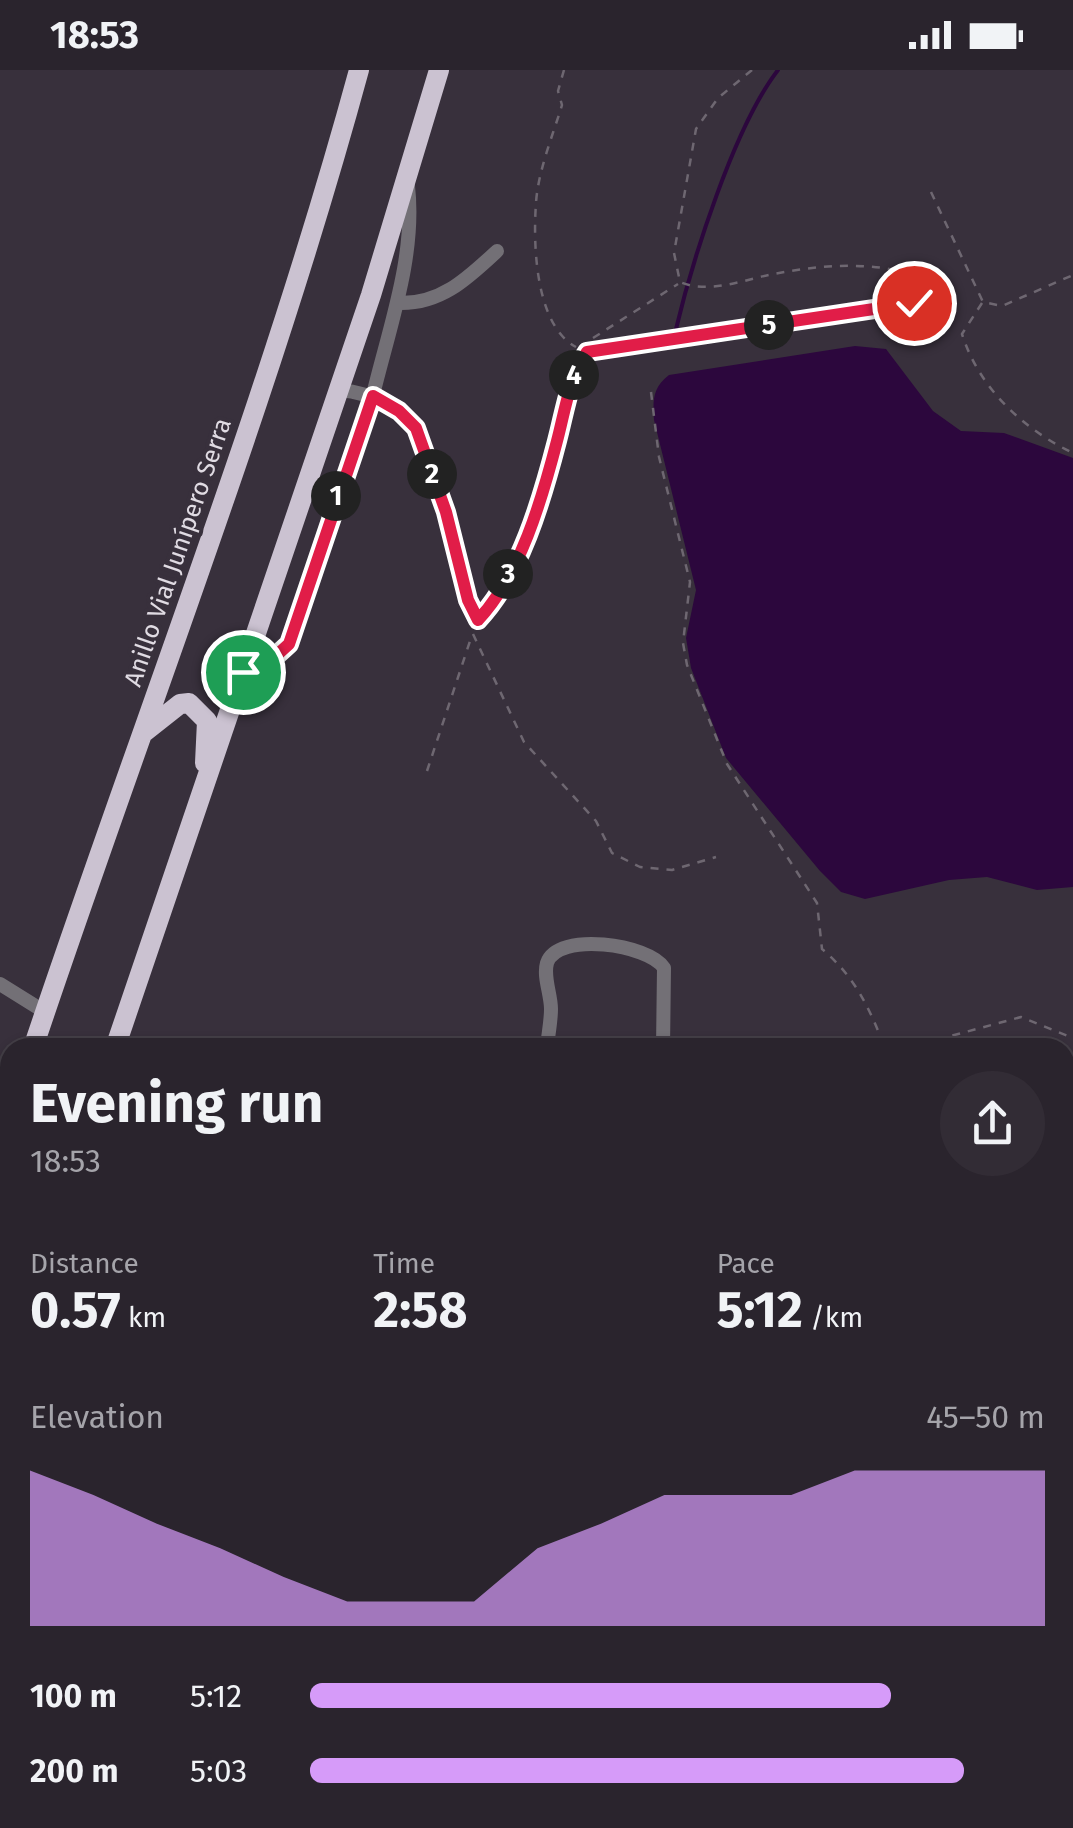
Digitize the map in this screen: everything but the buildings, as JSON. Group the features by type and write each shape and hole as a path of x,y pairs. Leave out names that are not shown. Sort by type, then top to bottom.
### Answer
{"highway":[{"name":"Anillo Vial Junípero Serra","path":"36,1038 321,210 359,70"},
{"path":"118,1038 339,390 442,73"},
{"path":"142,734 180,704 188,703 204,714 204,785"}],"street":[{"path":"373,396 397,303 412,216 407,172"},
{"path":"397,303 436,299 463,282 498,251"},
{"path":"476,627 495,602 516,557 548,476 576,368 587,352 941,299"},
{"path":"339,390 373,396 399,411 416,428 446,512 476,627"},
{"path":"548,1038 551,1011 546,966 551,956 573,944 642,949 658,959 664,968 663,1038"},
{"path":"0,984 45,1012"}],"path":[{"path":"564,70 558,91 562,105 536,200 538,252 552,319 566,342 587,352 594,336 680,282"},
{"path":"680,282 674,253 696,129 718,98 752,70"},
{"path":"931,192 983,302"},
{"path":"680,282 700,289 796,270 876,264 938,283 941,299"},
{"path":"983,302 1002,306 1073,275"},
{"path":"983,302 962,334 968,352 997,398 1045,440 1073,453"},
{"path":"651,392 659,458 690,582 683,643 687,665 728,764 817,902 822,949 844,967 865,996 881,1038"},
{"path":"243,672 267,664 289,644 373,396"},
{"path":"427,771 476,627"},
{"path":"476,627 524,742 596,821 612,853 640,867 672,870 716,857"},
{"path":"943,1038 1021,1017 1073,1038"}],"shaded area":[{"path":"855,346 886,349 933,411 961,431 1004,433 1073,458 1073,887 1037,890 987,877 949,880 865,899 841,892 726,758 691,668 686,638 696,590 654,420 655,395 669,375"}],"waterway":[{"path":"675,333 703,233 731,159 778,70"}],"route":[{"path":"243,672 267,664 289,644 346,464 373,396 399,411 416,428 446,512 468,600 478,620 495,602 516,557 548,476 576,368 587,352 914,303"}]}
